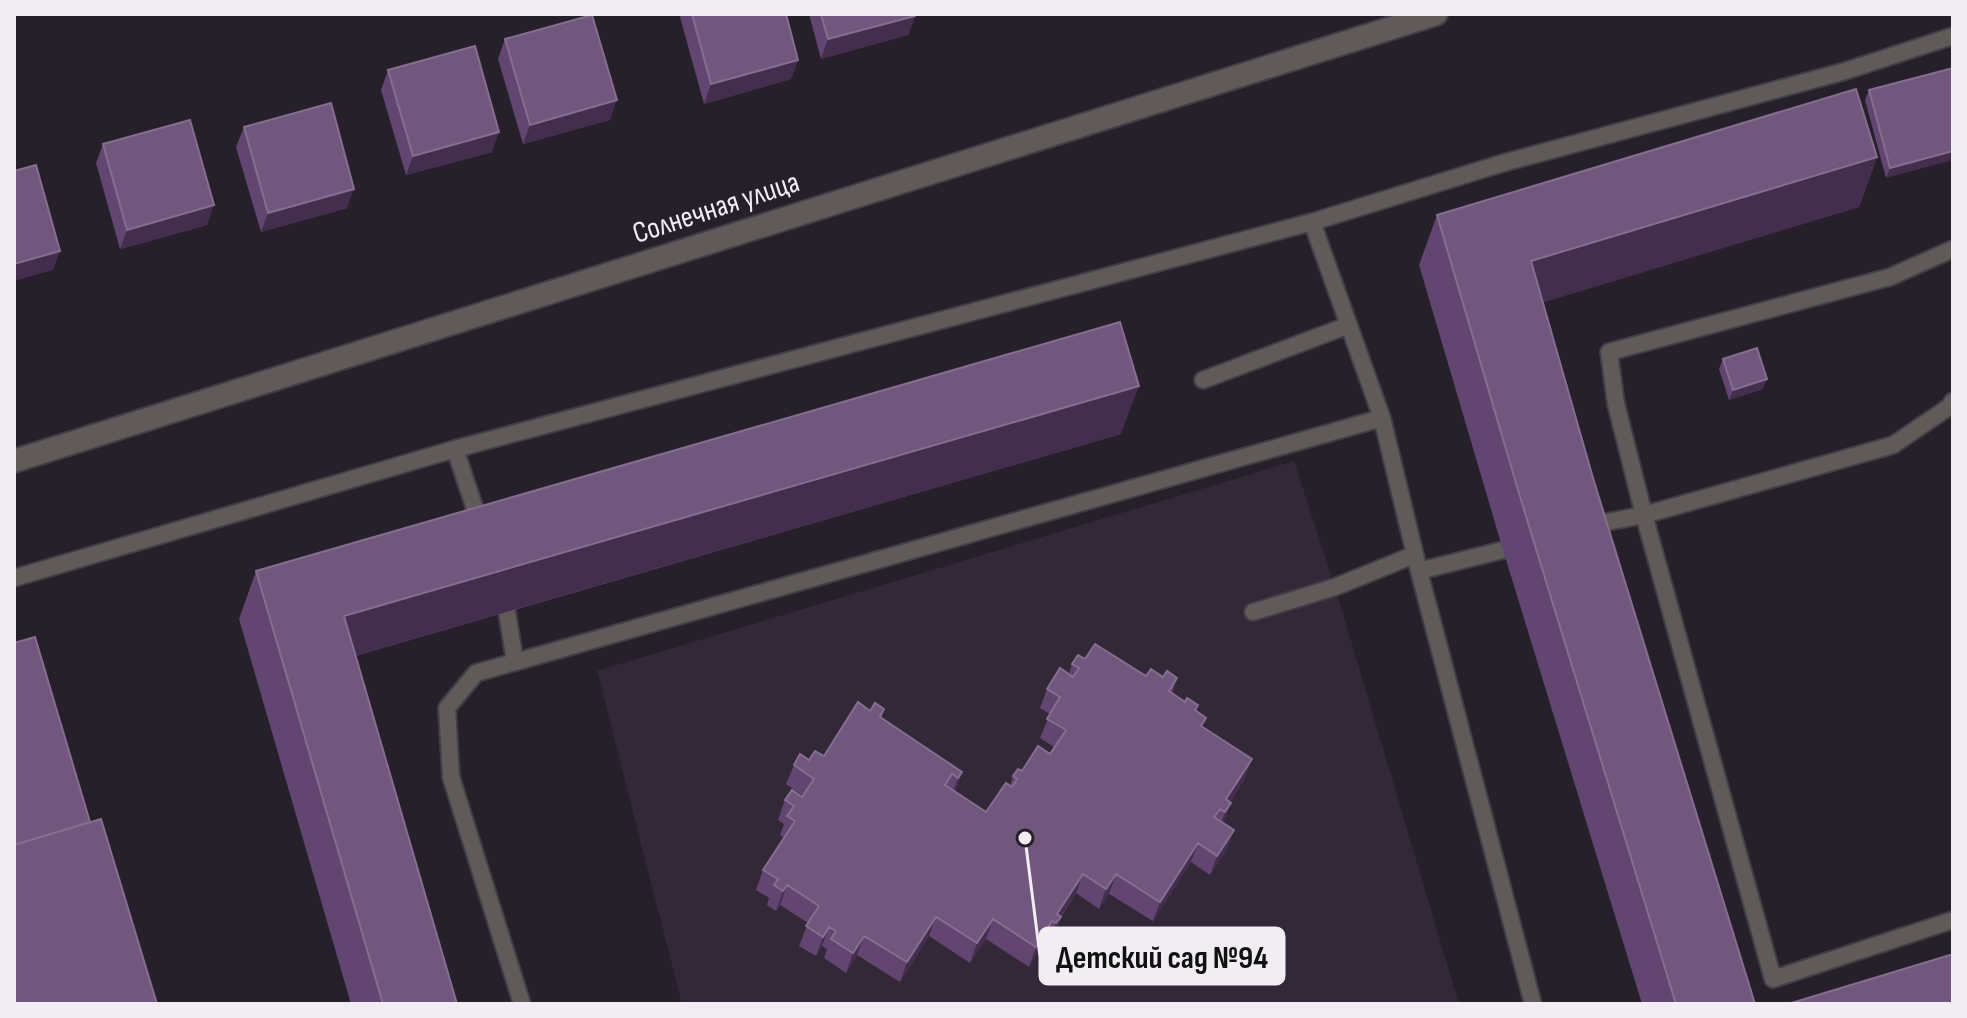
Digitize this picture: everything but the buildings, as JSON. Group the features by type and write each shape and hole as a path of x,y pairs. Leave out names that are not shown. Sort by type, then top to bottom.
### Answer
{"street":[{"name":"Солнечная улица","path":"14,461 1436,14"}],"lane":[{"path":"14,578 455,449 1312,222 1503,163 1842,72 1953,36"},
{"path":"1312,222 1382,418 1416,563 1533,1004"},
{"path":"1953,249 1890,277 1609,352 1616,404 1644,515 1773,979 1953,920"},
{"path":"1203,380 1349,325"},
{"path":"1575,529 1644,515 1893,445 1949,407 1953,401"},
{"path":"522,1004 451,777 447,708 476,673 1382,418"},
{"path":"455,449 488,547"},
{"path":"1253,612 1416,563 1503,550"},
{"path":"507,612 515,662"}],"shaded area":[{"path":"1294,461 1335,587 1459,1004 682,1004 597,671"}],"place":[{"name":"Детский сад №94","path":"1025,838"}]}
